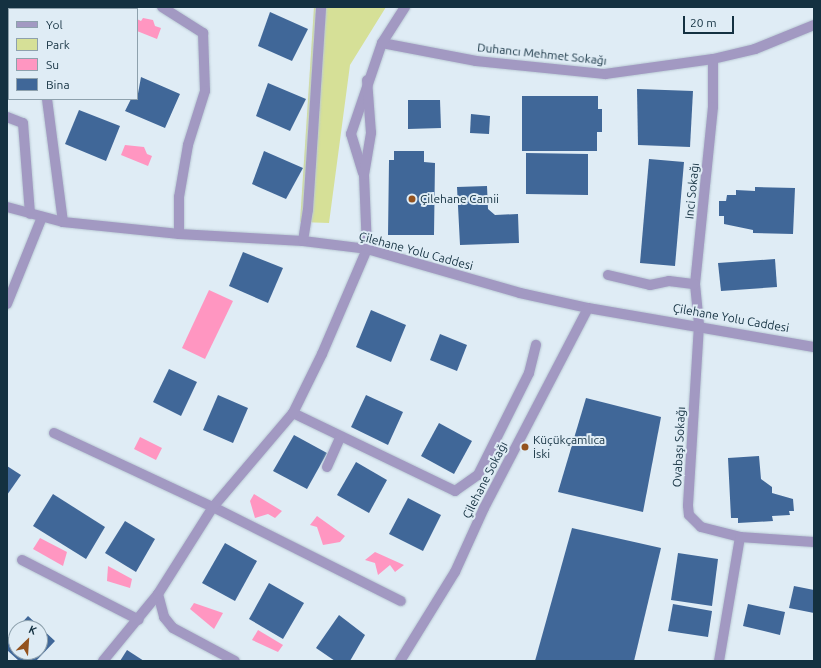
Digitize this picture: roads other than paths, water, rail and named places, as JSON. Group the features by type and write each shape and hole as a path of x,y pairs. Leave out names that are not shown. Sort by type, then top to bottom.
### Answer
{"street":[{"path":"162,7 203,33 205,90 188,145 179,197 179,234"},
{"path":"303,241 308,210 321,7"},
{"path":"364,175 351,134 368,80 382,43 405,7"},
{"name":"Duhancı Mehmet Sokağı","path":"382,43 476,61 605,74 713,59 755,49 814,25"},
{"name":"Inci Sokağı","path":"699,325 696,284 713,107 713,59"},
{"path":"103,661 139,620 158,594 213,507 293,413 367,249 364,175 371,133 368,80"},
{"path":"47,100 63,222"},
{"path":"7,117 23,123 30,214"},
{"name":"Çilehane Yolu Caddesi","path":"7,207 63,222 179,234 303,241 367,249 520,293 588,308 699,325 814,347"},
{"path":"7,304 42,217"},
{"path":"608,275 650,285 669,281 696,284"},
{"name":"Çilehane Sokağı","path":"400,661 455,572 484,508 588,308"},
{"name":"Ovabaşı Sokağı","path":"699,325 689,515 701,527 740,537 814,542"},
{"path":"293,413 340,438 455,492 478,475 529,373 536,345"},
{"path":"54,433 213,507 401,601"},
{"path":"327,468 340,438"},
{"path":"719,661 740,537"},
{"path":"22,560 139,620"},
{"path":"158,594 164,617 173,628 235,661"}],"water":[{"path":"143,18 153,20 155,26 161,28 157,39 138,31 138,20 141,21"},
{"path":"125,145 144,147 147,154 152,156 148,166 121,155"},
{"path":"209,290 233,301 205,359 182,348"},
{"path":"140,437 162,448 156,460 134,449"},
{"path":"254,494 282,511 275,518 268,514 255,518 250,501"},
{"path":"317,516 345,536 340,542 323,545 317,527 310,525"},
{"path":"40,538 67,552 63,566 33,549"},
{"path":"375,552 404,565 395,572 390,565 378,575 375,563 365,560"},
{"path":"108,566 132,579 130,588 107,581"},
{"path":"194,603 223,613 214,629 190,609"},
{"path":"258,630 283,645 278,652 252,640"}],"place":[{"name":"Çilehane Camii","path":"412,199"},
{"name":"Küçükçamlıca İski","path":"525,447"}]}
